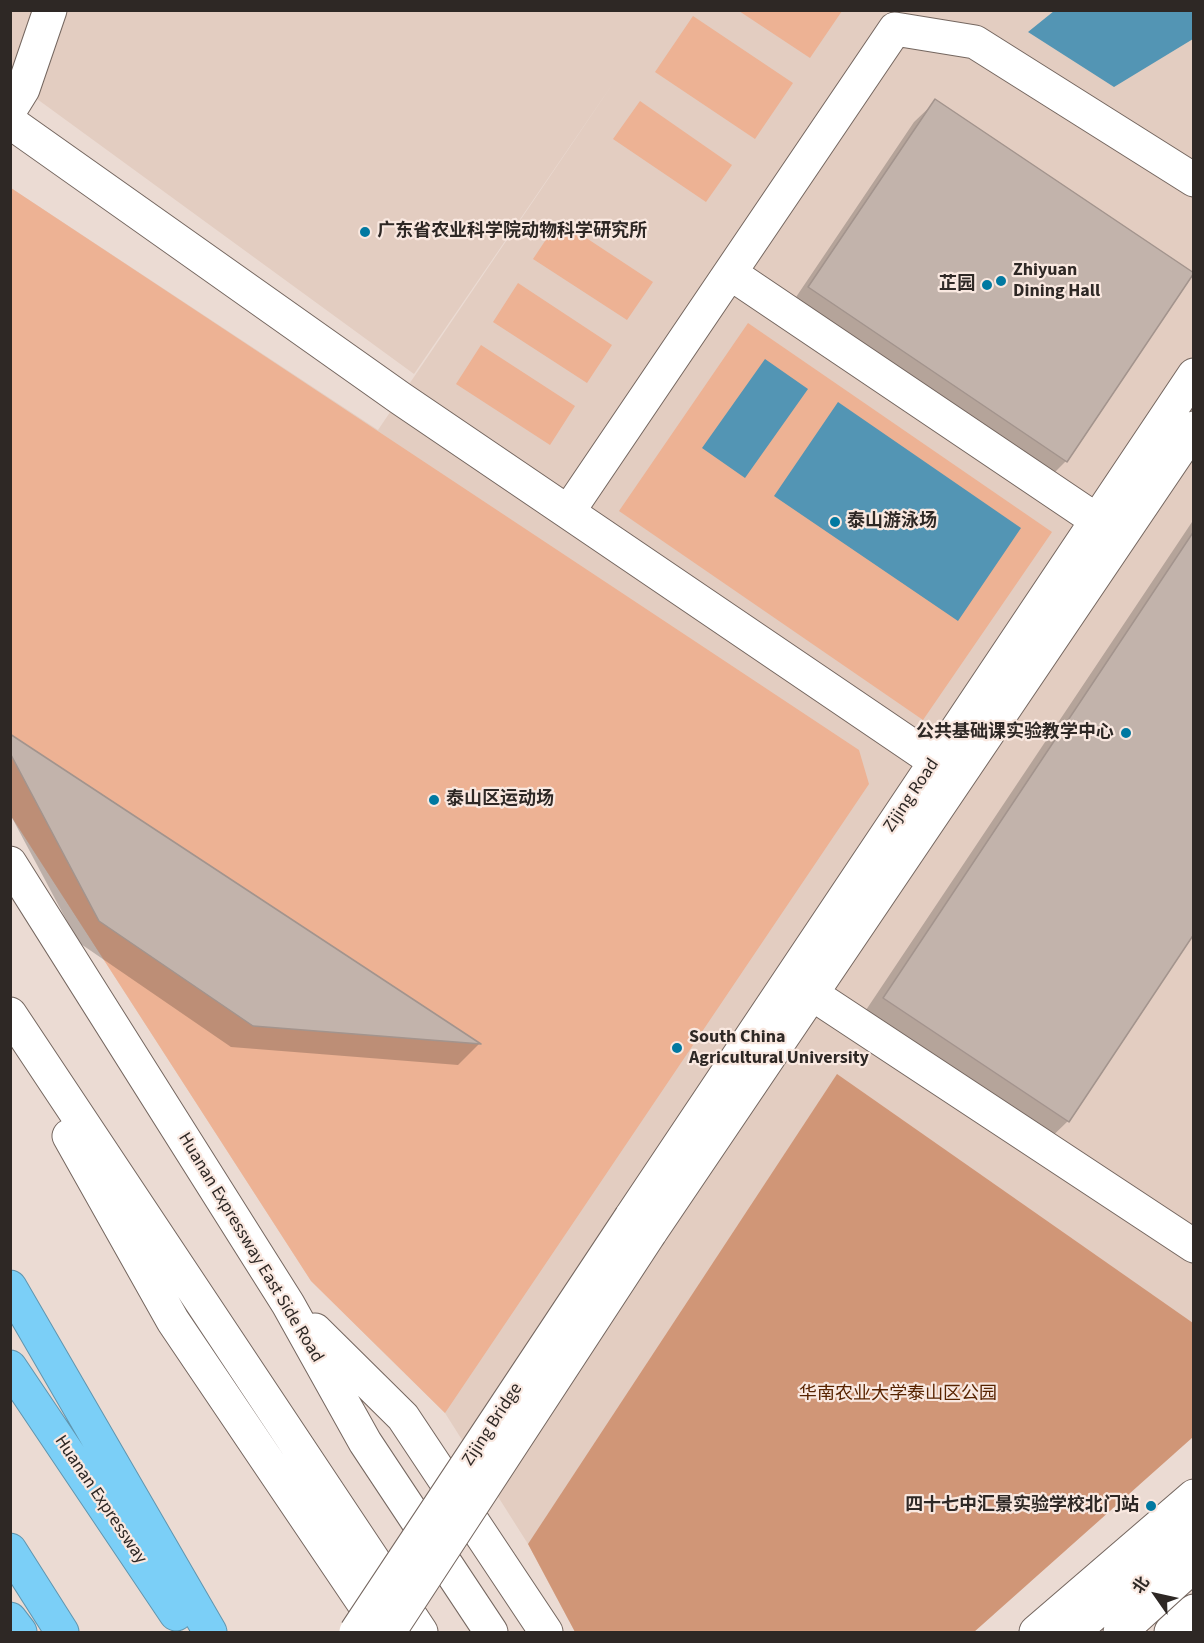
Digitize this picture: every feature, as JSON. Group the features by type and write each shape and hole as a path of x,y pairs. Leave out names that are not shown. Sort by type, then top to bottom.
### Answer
{"highway":[{"path":"10,1287 210,1632"},
{"name":"Huanan Expressway","path":"10,1367 189,1632"},
{"path":"10,1550 62,1632"},
{"path":"10,1619 20,1632"}],"street":[{"path":"10,110 23,89 50,10"},
{"path":"568,512 895,29 975,42 1194,180"},
{"path":"10,122 400,398 946,769"},
{"path":"729,273 1108,529"},
{"name":"Zijing Road","path":"641,1225 1108,529 1194,375"},
{"name":"Zijing Road","path":"1108,529 1194,428"},
{"name":"Huanan Expressway East Side Road","path":"10,863 288,1304 365,1442 491,1632"},
{"path":"801,986 1194,1246"},
{"path":"10,1014 421,1632"},
{"path":"10,1026 93,1182 172,1321 331,1551 383,1632"},
{"name":"Zijing Bridge","path":"356,1632 641,1225"},
{"name":"Zijing Bridge","path":"389,1632 641,1225"},
{"path":"288,1304 403,1418 546,1632"},
{"path":"1036,1632 1194,1496"},
{"path":"1072,1632 1194,1528"},
{"path":"1120,1632 1194,1565"},
{"path":"1171,1632 1194,1611"}],"shaded area":[{"path":"842,10 810,58 739,11"},
{"name":"South China Agricultural University","path":"11,11 1193,11 1193,1437 974,1632 575,1632 528,1544 445,1413 311,1281 11,816 11,188 378,430 616,79 414,374 11,80"},
{"path":"693,16 793,83 755,139 655,72"},
{"path":"640,101 732,165 706,202 613,139"},
{"name":"泰山区运动场","path":"11,188 859,750 869,784 445,1413 311,1281 11,816"},
{"path":"559,220 653,282 627,320 533,259"},
{"path":"518,283 612,345 587,383 493,322"},
{"name":"泰山游泳场","path":"748,323 1052,532 923,720 619,511"},
{"path":"481,345 575,406 550,445 456,384"}],"green space":[{"name":"华南农业大学泰山区公园","path":"837,1074 1193,1323 1193,1437 974,1632 575,1632 528,1544"}],"water":[{"path":"1054,11 1193,11 1193,39 1114,87 1028,32"},
{"path":"765,359 808,389 745,478 702,448"},
{"path":"838,402 1021,528 958,621 774,496"}],"building":[{"name":"Zhiyuan Dining Hall","path":"935,99 1194,273 1067,462 808,287"},
{"name":"公共基础课实验教学中心","path":"1194,531 1194,934 1069,1122 883,998"},
{"path":"10,734 481,1044 253,1026 99,921 10,753"}],"place":[{"name":"广东省农业科学院动物科学研究所","path":"365,232"},
{"name":"Zhiyuan Dining Hall","path":"1001,281"},
{"name":"芷园","path":"987,285"},
{"name":"泰山游泳场","path":"835,522"},
{"name":"公共基础课实验教学中心","path":"1126,733"},
{"name":"泰山区运动场","path":"434,800"},
{"name":"South China Agricultural University","path":"677,1048"},
{"name":"四十七中汇景实验学校北门站","path":"1151,1506"}]}
